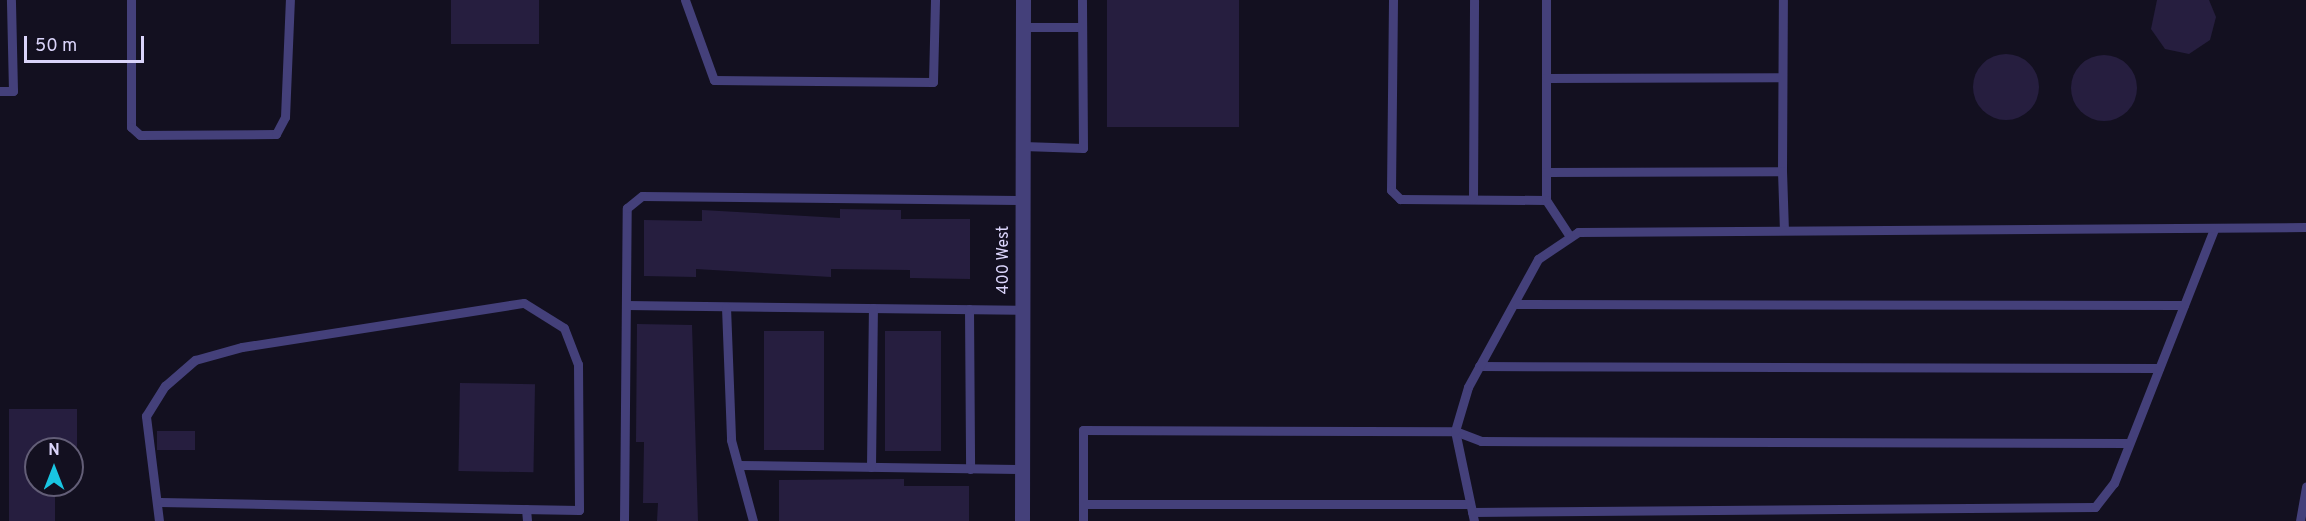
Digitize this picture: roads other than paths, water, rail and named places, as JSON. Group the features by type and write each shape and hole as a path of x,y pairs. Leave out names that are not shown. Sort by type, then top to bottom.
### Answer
{"street":[{"name":"400 West","path":"1022,521 1023,0"}],"lane":[{"path":"0,91 13,91 11,0"},
{"path":"131,0 131,127 140,135 276,134 285,117 290,0"},
{"path":"686,0 714,80 933,82 935,0"},
{"path":"1023,146 1083,148 1082,0"},
{"path":"1393,0 1391,190 1400,199 1546,200"},
{"path":"1473,199 1474,0"},
{"path":"1546,0 1546,200 1569,235"},
{"path":"1783,0 1784,230"},
{"path":"1023,27 1082,27"},
{"path":"1546,78 1782,77"},
{"path":"1546,171 1782,171"},
{"path":"624,521 627,208 642,196 1023,200"},
{"path":"1472,512 1455,431 1479,366 1538,259 1569,235 1609,228 1784,230 2306,227"},
{"path":"1083,504 1472,512 2084,509 2108,495 2214,229"},
{"path":"159,521 160,502 146,416 165,386 195,360 242,347 524,303 564,328 578,375 579,510 160,502"},
{"path":"1514,304 2184,305"},
{"path":"626,305 1022,310"},
{"path":"726,306 731,440 740,465 753,521"},
{"path":"871,467 873,308"},
{"path":"969,309 970,469"},
{"path":"1479,366 2159,368"},
{"path":"1083,521 1083,430 1455,431 1481,441 2129,443"},
{"path":"740,465 1022,469"},
{"path":"2300,521 2306,487"},
{"path":"526,508 527,521"},
{"path":"1751,510 1751,521"}]}
